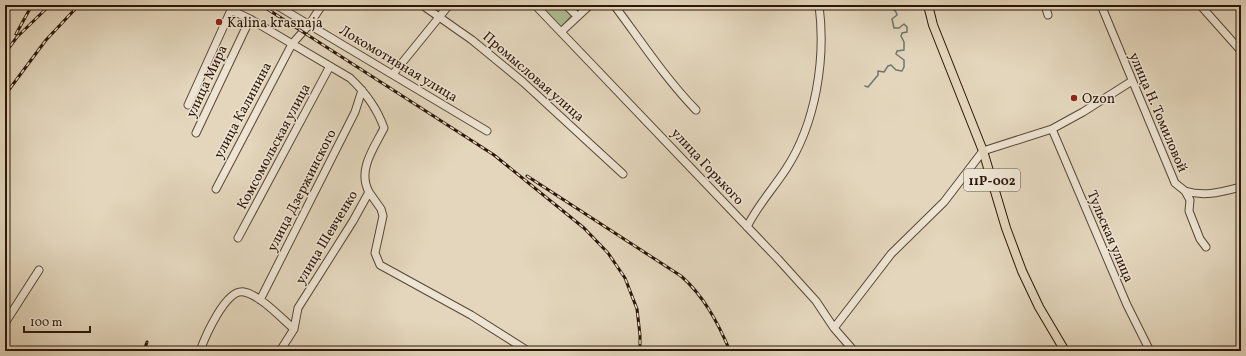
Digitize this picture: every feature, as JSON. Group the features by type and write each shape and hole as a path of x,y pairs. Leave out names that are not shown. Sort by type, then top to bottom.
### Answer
{"main road":[{"name":"11Р-002","path":"928,5 933,25 983,151 1006,228 1022,271 1039,307 1065,351"}],"street":[{"name":"Локомотивная улица","path":"276,5 487,131"},
{"name":"улица Калинина","path":"216,189 292,44 309,25 322,5"},
{"name":"Промысловая улица","path":"422,5 472,40 523,82 623,174"},
{"path":"393,74 449,5"},
{"name":"улица Горького","path":"536,5 720,196 747,228 778,259 816,301 834,328 854,351"},
{"path":"566,5 577,16"},
{"path":"561,32 590,5"},
{"path":"614,5 660,69 696,110"},
{"path":"747,228 752,217 786,169 800,146 814,99 819,69 821,20 819,5"},
{"path":"1044,5 1048,15"},
{"name":"улица Н. Томиловой","path":"1100,5 1176,183 1185,191 1190,200 1190,211 1200,239 1206,247"},
{"path":"1200,5 1241,51"},
{"path":"188,105 231,10 250,19 350,78 362,90"},
{"name":"улица Мира","path":"196,133 250,19"},
{"name":"Комсомольская улица","path":"238,238 330,66"},
{"path":"834,328 891,254 944,202 983,151 1052,129 1083,112 1132,81"},
{"name":"улица Шевченко","path":"294,329 298,308 353,221 368,192 364,184 364,172 384,128 379,114 362,90"},
{"name":"улица Дзержинского","path":"260,300 355,112 362,90"},
{"name":"Тульская улица","path":"1052,129 1127,305 1150,351"},
{"path":"1185,191 1198,195 1217,194 1241,187"},
{"path":"368,192 382,209 383,216 375,253 380,266 471,316 528,351"},
{"path":"5,323 39,270"},
{"path":"200,351 221,307 230,296 242,291 260,300 294,329 280,351"}],"green space":[{"path":"539,5 562,5 572,15 560,28"}],"waterway":[{"path":"865,86 868,87 878,75 878,71 884,72 888,66 891,65 896,70 902,71 904,67 904,60 896,54 897,51 904,50 904,42 901,36 902,33 907,32 907,27 904,24 899,28 894,28 892,19 897,15 889,5"}],"railway":[{"path":"16,34 32,5"},
{"path":"5,53 17,37 50,5"},
{"path":"5,95 46,40 79,5"},
{"path":"261,5 494,155 584,228 608,253 625,278 637,309 640,351"},
{"path":"527,176 681,276 697,292 710,310 730,351"},
{"path":"144,351 147,342"}],"place":[{"name":"Kalina krasnaja","path":"219,22"},
{"name":"Ozon","path":"1074,98"}]}
